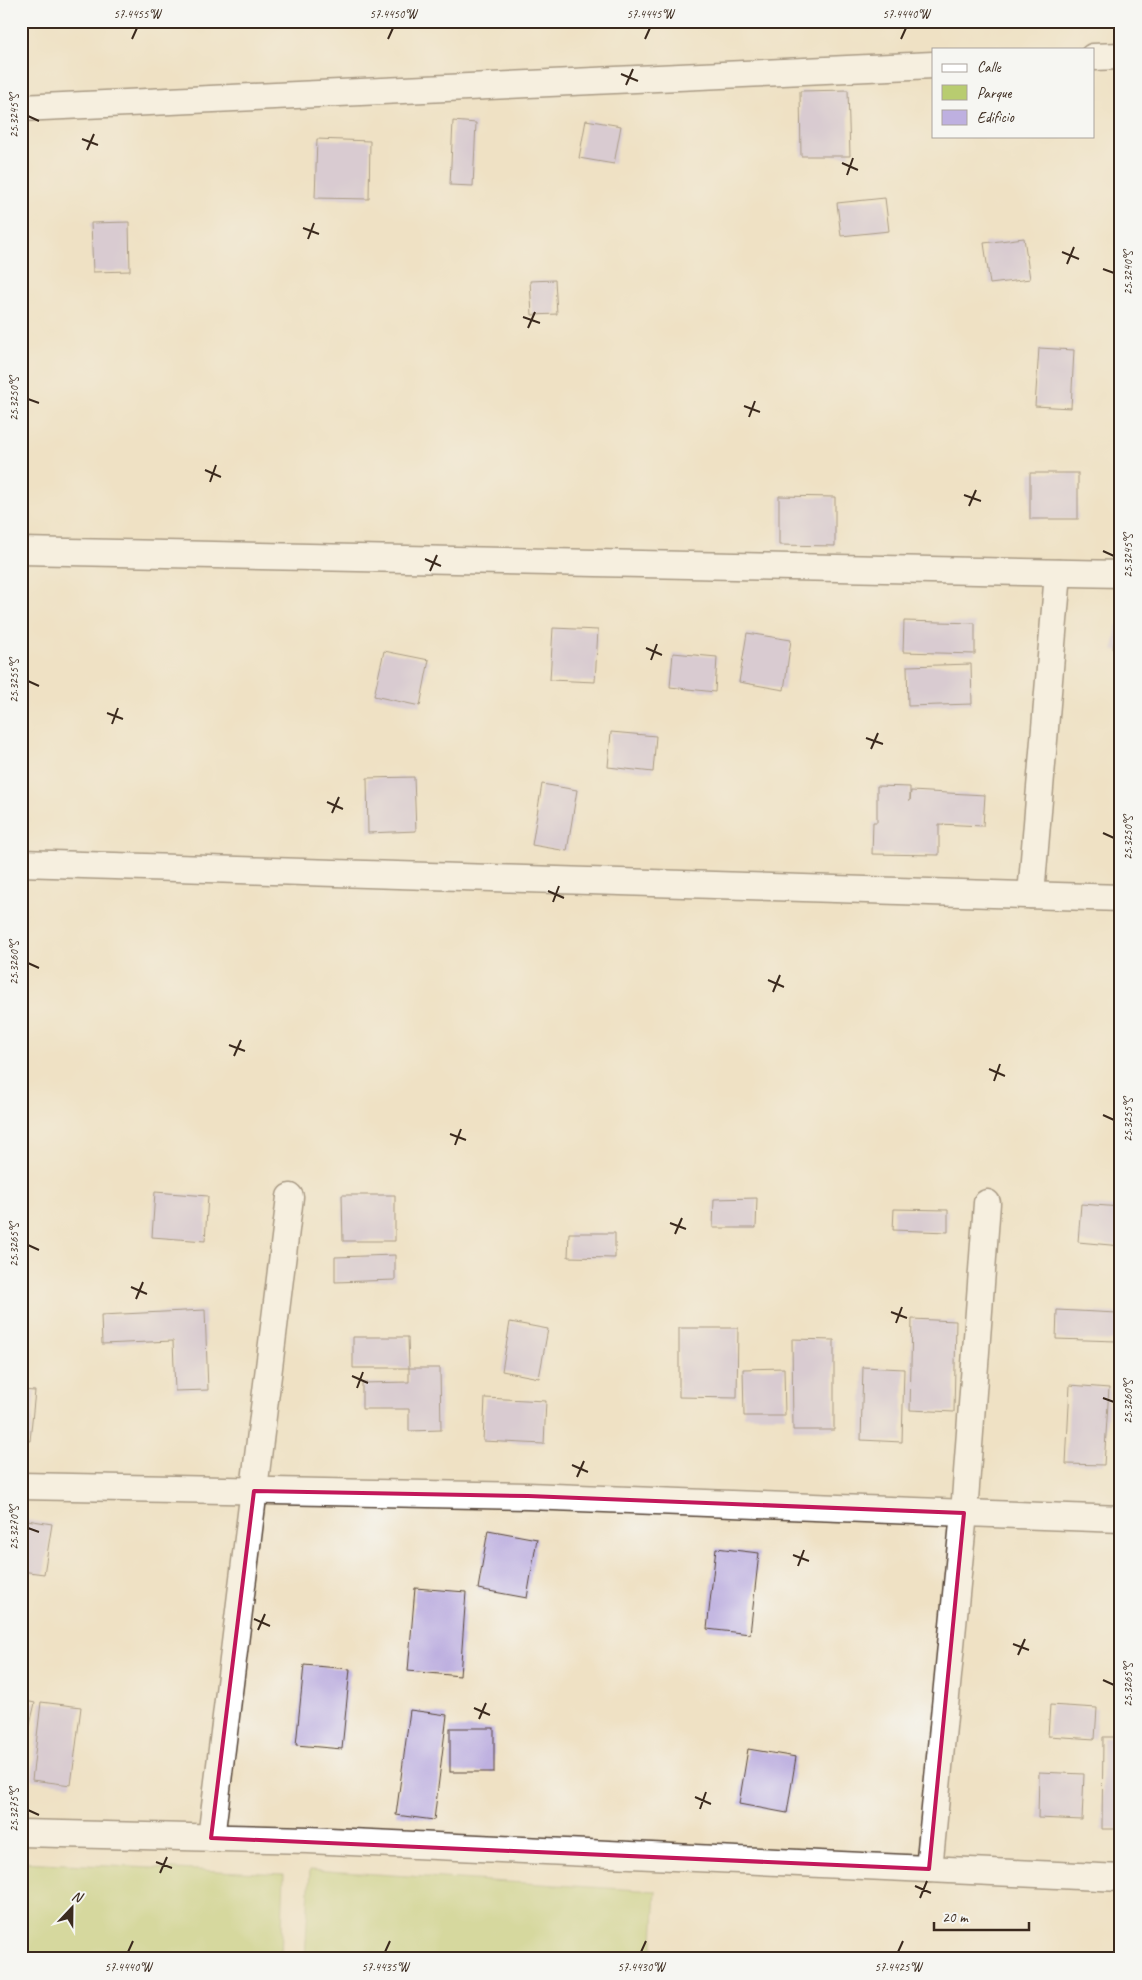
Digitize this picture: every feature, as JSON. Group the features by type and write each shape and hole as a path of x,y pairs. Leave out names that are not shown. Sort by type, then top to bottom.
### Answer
{"street":[{"path":"1094,57 1121,56"},
{"path":"21,108 932,65"},
{"path":"21,551 1121,574"},
{"path":"1030,895 1058,573"},
{"path":"21,863 1121,898"},
{"path":"211,1838 290,1198"},
{"path":"929,1869 964,1513 987,1203"},
{"path":"21,1486 528,1496 1121,1519"},
{"path":"21,1833 318,1840 1121,1878"}],"highlighted area":[{"path":"254,1491 528,1496 964,1513 929,1869 211,1838"}],"green space":[{"path":"21,1862 284,1874 281,1959 21,1959"},
{"path":"310,1870 656,1891 652,1959 305,1959"}],"building":[{"path":"848,90 850,156 801,156 800,91"},
{"path":"586,120 621,126 614,164 579,158"},
{"path":"453,121 476,123 473,186 450,185"},
{"path":"317,139 370,141 369,199 315,198"},
{"path":"885,198 889,231 841,236 837,203"},
{"path":"129,222 130,271 93,272 91,223"},
{"path":"1024,238 1030,279 990,284 984,243"},
{"path":"555,280 557,314 532,315 530,281"},
{"path":"1039,348 1074,350 1071,408 1035,406"},
{"path":"1030,473 1078,473 1078,519 1030,519"},
{"path":"779,496 835,497 835,546 779,545"},
{"path":"904,621 975,623 975,654 903,652"},
{"path":"1117,625 1121,626 1121,651 1113,650"},
{"path":"553,628 598,630 595,682 550,680"},
{"path":"747,633 791,640 784,690 739,682"},
{"path":"384,651 429,660 420,706 374,696"},
{"path":"673,653 717,657 715,692 670,687"},
{"path":"971,664 972,704 908,706 907,666"},
{"path":"21,677 26,677 25,718 21,718"},
{"path":"611,732 656,736 653,772 608,767"},
{"path":"414,777 416,831 368,833 367,778"},
{"path":"542,784 577,790 567,851 532,845"},
{"path":"877,786 910,787 910,801 911,791 985,795 983,826 939,824 939,855 872,854 873,822 877,822"},
{"path":"155,1192 208,1196 205,1241 152,1237"},
{"path":"342,1195 395,1195 395,1241 343,1241"},
{"path":"757,1198 756,1228 713,1228 714,1199"},
{"path":"1081,1204 1121,1207 1121,1246 1078,1242"},
{"path":"894,1209 948,1210 948,1232 893,1230"},
{"path":"569,1233 615,1233 615,1258 568,1257"},
{"path":"395,1255 395,1280 335,1282 335,1257"},
{"path":"205,1310 208,1390 175,1391 173,1341 102,1344 101,1315"},
{"path":"1057,1310 1117,1313 1116,1341 1056,1339"},
{"path":"912,1319 956,1321 954,1412 910,1410"},
{"path":"510,1322 548,1329 539,1378 502,1371"},
{"path":"679,1328 738,1328 737,1398 679,1397"},
{"path":"353,1337 408,1337 409,1368 353,1368"},
{"path":"792,1339 834,1340 834,1430 793,1430"},
{"path":"863,1367 904,1369 902,1442 861,1440"},
{"path":"409,1368 440,1368 441,1430 409,1431 409,1409 362,1409 362,1383 409,1382"},
{"path":"784,1368 785,1416 744,1416 743,1369"},
{"path":"1070,1385 1109,1388 1104,1465 1066,1464"},
{"path":"21,1390 35,1391 30,1441 21,1440"},
{"path":"485,1398 546,1401 544,1444 483,1441"},
{"path":"21,1519 52,1524 44,1574 21,1571"},
{"path":"488,1530 537,1539 527,1598 478,1589"},
{"path":"716,1548 759,1553 750,1634 707,1629"},
{"path":"415,1588 466,1592 460,1676 408,1671"},
{"path":"304,1665 350,1669 342,1749 296,1745"},
{"path":"21,1700 35,1703 22,1759 21,1759"},
{"path":"41,1702 81,1707 71,1785 32,1780"},
{"path":"1050,1705 1097,1708 1095,1739 1048,1736"},
{"path":"410,1710 447,1715 434,1820 396,1815"},
{"path":"450,1728 494,1728 494,1772 450,1772"},
{"path":"1103,1737 1121,1737 1121,1829 1102,1829"},
{"path":"748,1749 796,1757 787,1813 739,1804"},
{"path":"1039,1772 1084,1774 1082,1820 1038,1818"}]}
